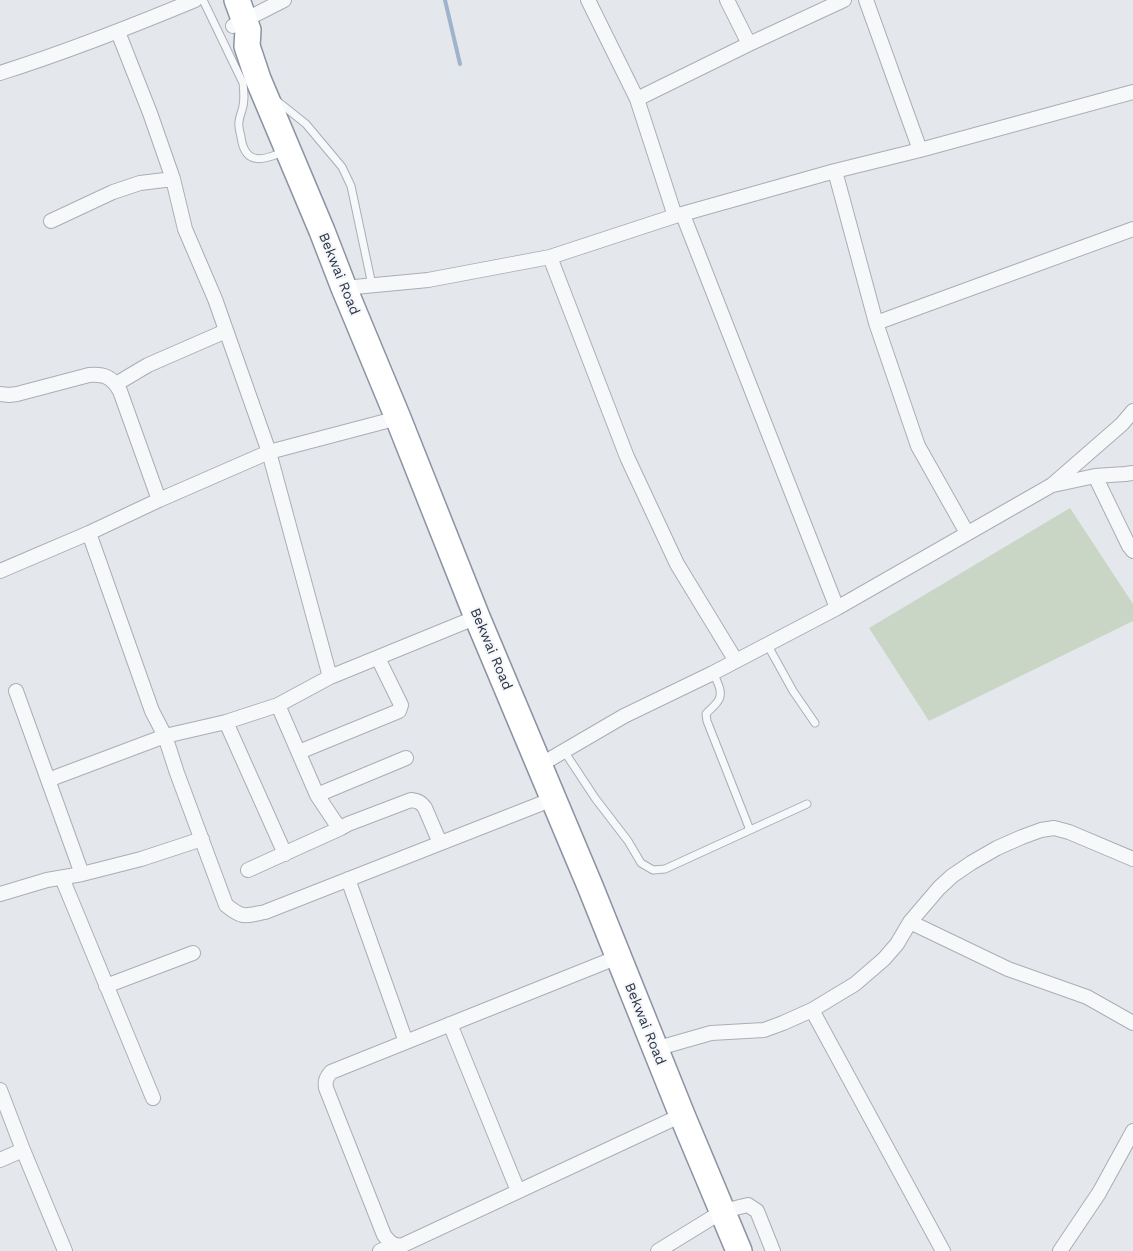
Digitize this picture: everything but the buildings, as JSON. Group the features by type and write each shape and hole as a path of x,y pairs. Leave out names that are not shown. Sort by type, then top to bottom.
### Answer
{"highway":[{"name":"Bekwai Road","path":"223,0 240,23 254,83 288,150 322,231 478,617 739,1251"}],"street":[{"path":"0,73 48,58 118,32 195,0"},
{"path":"240,23 284,0"},
{"path":"588,0 637,99 679,215 837,608"},
{"path":"727,0 750,44"},
{"path":"637,99 844,0"},
{"path":"866,0 920,150"},
{"path":"118,32 150,113 173,179 185,229 215,299 270,452 330,677"},
{"path":"344,288 428,280 550,257 679,215 835,171 1133,92"},
{"path":"835,171 876,323 918,446 967,533"},
{"path":"51,221 113,192 140,183 173,179"},
{"path":"876,323 1133,229"},
{"path":"550,257 627,457 677,564 736,661"},
{"path":"116,384 148,365 226,331"},
{"path":"0,394 18,394 89,375 100,374 106,376 116,384 120,391 159,500"},
{"path":"540,765 624,716 713,673 837,608 1052,486 1122,424 1133,411"},
{"path":"0,571 270,452 398,418"},
{"path":"1052,486 1095,476 1133,473"},
{"path":"1095,476 1133,551"},
{"path":"88,533 152,711 165,736 226,906 236,914 247,916 265,912 553,799"},
{"path":"48,780 165,736 226,722 278,705 330,677 478,617"},
{"path":"299,752 399,711 400,705 378,658"},
{"path":"16,691 82,874"},
{"path":"278,705 317,796 341,828"},
{"path":"226,722 285,854"},
{"path":"317,796 406,758"},
{"path":"248,870 348,824 411,800 422,803 440,843"},
{"path":"655,1048 711,1033 764,1030 812,1010 854,984 884,959 897,944 910,922 939,888 952,876 997,848 1041,830 1054,828 1062,830 1133,859"},
{"path":"0,894 47,880 82,874 141,859 202,839"},
{"path":"62,878 152,1098"},
{"path":"348,880 406,1042"},
{"path":"910,922 1008,968 1087,997 1133,1023"},
{"path":"106,986 193,953"},
{"path":"394,1245 384,1235 326,1088 327,1076 331,1072 618,957"},
{"path":"812,1010 942,1251"},
{"path":"450,1024 518,1192"},
{"path":"0,1090 65,1251"},
{"path":"380,1251 394,1245 403,1245 682,1115"},
{"path":"1060,1251 1099,1193 1133,1131"},
{"path":"0,1160 23,1150"},
{"path":"658,1251 724,1211 748,1205 756,1211 773,1251"}],"lane":[{"path":"203,0 254,83 306,124 342,167 351,186 372,285"},
{"path":"254,83 245,95 243,109 238,121 242,143 248,155 255,159 271,158 288,150"},
{"path":"767,644 792,691 815,723"},
{"path":"713,673 719,684 719,700 706,714 707,721 750,830"},
{"path":"564,751 641,863 653,870 665,870 807,804"}],"green space":[{"path":"1070,508 1133,604 1133,621 929,721 869,628"}],"waterway":[{"path":"445,0 460,64"}]}
